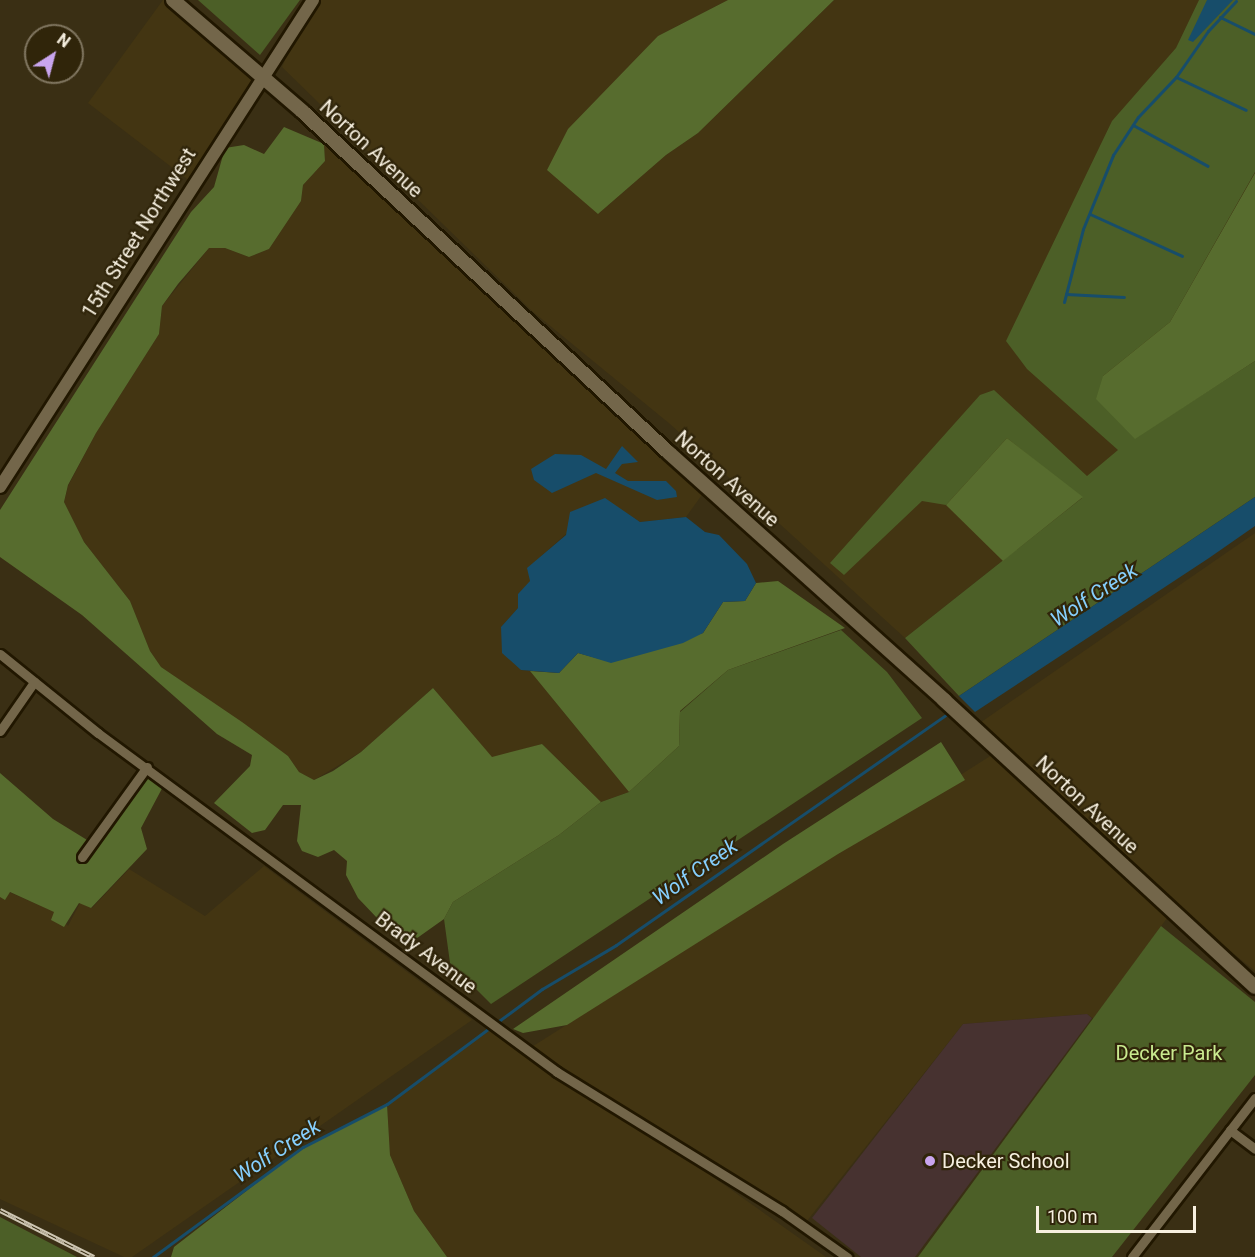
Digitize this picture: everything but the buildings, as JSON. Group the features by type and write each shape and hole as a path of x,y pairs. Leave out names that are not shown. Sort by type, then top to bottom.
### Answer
{"main road":[{"name":"Norton Avenue","path":"173,0 262,76 669,453 969,722 1255,987"}],"street":[{"name":"15th Street Northwest","path":"0,487 262,76 313,0"},
{"name":"Brady Avenue","path":"0,654 34,682 514,1041 618,1112 782,1212 847,1257"},
{"path":"0,731 34,682"},
{"path":"82,857 147,767"},
{"path":"1132,1257 1255,1098"},
{"path":"1230,1130 1255,1149"}],"shaded area":[{"path":"163,0 168,0 257,76 191,182 88,103"},
{"path":"321,0 728,0 658,36 598,214 666,155 698,133 834,0 1255,0 1255,173 1170,322 1149,454 1083,497 905,638 670,424 532,311 282,67 296,35"},
{"path":"324,144 704,492 686,517 640,522 605,499 528,568 531,581 518,594 518,608 501,627 521,670 530,671 629,792 601,802 542,744 492,758 433,688 361,752 314,780 299,772 288,756 161,667 150,651 130,601 84,542 64,502 68,486 96,433 159,334 162,306 209,248 225,248 249,257 269,249 301,201 303,185 325,161"},
{"path":"1255,533 1255,971 1134,874 974,727"},
{"path":"995,753 1167,918 1094,1019 1087,1014 963,1024 803,1226 527,1050"},
{"path":"264,866 472,1020 132,1257 124,1257 0,1199 0,897 5,899 9,892 55,912 68,926 80,903 92,908 129,869 205,916"},
{"path":"1087,1014 1092,1018 915,1257 861,1257 812,1218 963,1024"},
{"path":"488,1028 596,1103 699,1167 826,1257 447,1257 414,1211 390,1155 387,1105"}],"green space":[{"path":"198,0 300,0 260,55"},
{"path":"728,0 834,0 698,133 666,155 598,214 547,170 568,129 658,36"},
{"path":"1199,0 1255,0 1255,172 1170,322 1103,376 1135,438 1255,361 1255,497 959,696 905,638 1082,498 1007,438 946,505 922,501 844,575 830,563 980,395 994,390 1087,476 1118,450 1027,369 1006,341 1112,121 1176,48"},
{"path":"284,127 324,144 325,161 303,185 301,201 269,249 249,257 225,248 209,248 178,284 162,306 159,334 96,433 68,485 64,502 84,542 130,601 150,651 161,667 288,756 299,772 314,780 333,771 361,752 433,688 492,757 542,744 601,802 559,835 453,902 444,919 413,941 397,939 358,898 346,875 347,861 334,850 318,857 302,851 297,841 301,805 283,805 265,830 252,833 214,803 250,766 252,755 217,734 82,615 0,557 0,510 191,212 214,187 225,148 244,145 264,154"},
{"path":"1255,173 1255,361 1135,439 1096,399 1103,376 1170,322"},
{"path":"1007,438 1083,497 1003,561 946,505"},
{"path":"778,581 845,628 728,670 680,711 679,746 629,792 530,671 559,673 578,653 611,662 703,633 723,602 745,601 756,583"},
{"path":"841,630 887,672 922,718 491,1004 450,963 444,919 453,902 559,835 601,802 629,792 679,746 680,712 728,670"},
{"path":"941,742 965,780 838,854 567,1025 523,1033 513,1029 783,844"},
{"path":"147,767 166,781 141,828 147,849 91,908 79,903 64,927 51,920 54,912 10,892 5,900 0,897 0,773 53,819 92,843"},
{"name":"Decker Park","path":"1161,926 1255,1002 1255,1075 1112,1257 918,1257"},
{"path":"387,1104 390,1155 414,1211 447,1257 171,1257 174,1247 303,1147"},
{"path":"0,1217 77,1257 0,1257"}],"water":[{"path":"1207,0 1233,0 1193,42 1188,40"},
{"path":"622,446 638,462 622,464 615,473 628,481 666,481 676,491 677,497 657,500 596,473 552,493 534,480 531,469 555,454 581,455 606,469"},
{"path":"1255,497 1255,526 1209,558 975,712 959,696"},
{"path":"605,498 640,522 686,517 705,532 719,535 747,564 756,583 745,601 723,602 703,633 683,643 611,663 578,653 559,673 521,670 502,653 501,627 518,608 518,594 530,581 527,568 566,535 570,512"}],"waterway":[{"path":"1064,302 1083,229 1113,155 1138,117 1176,77 1208,31 1236,1"},
{"path":"1220,17 1255,34"},
{"path":"1176,77 1246,110"},
{"path":"1133,125 1208,166"},
{"path":"1090,214 1182,256"},
{"path":"1066,294 1124,297"},
{"name":"Wolf Creek","path":"153,1257 303,1147 387,1104 542,989 616,945 950,712"}],"railway":[{"path":"0,1210 94,1257"}],"place":[{"name":"Decker School","path":"930,1161"}]}
